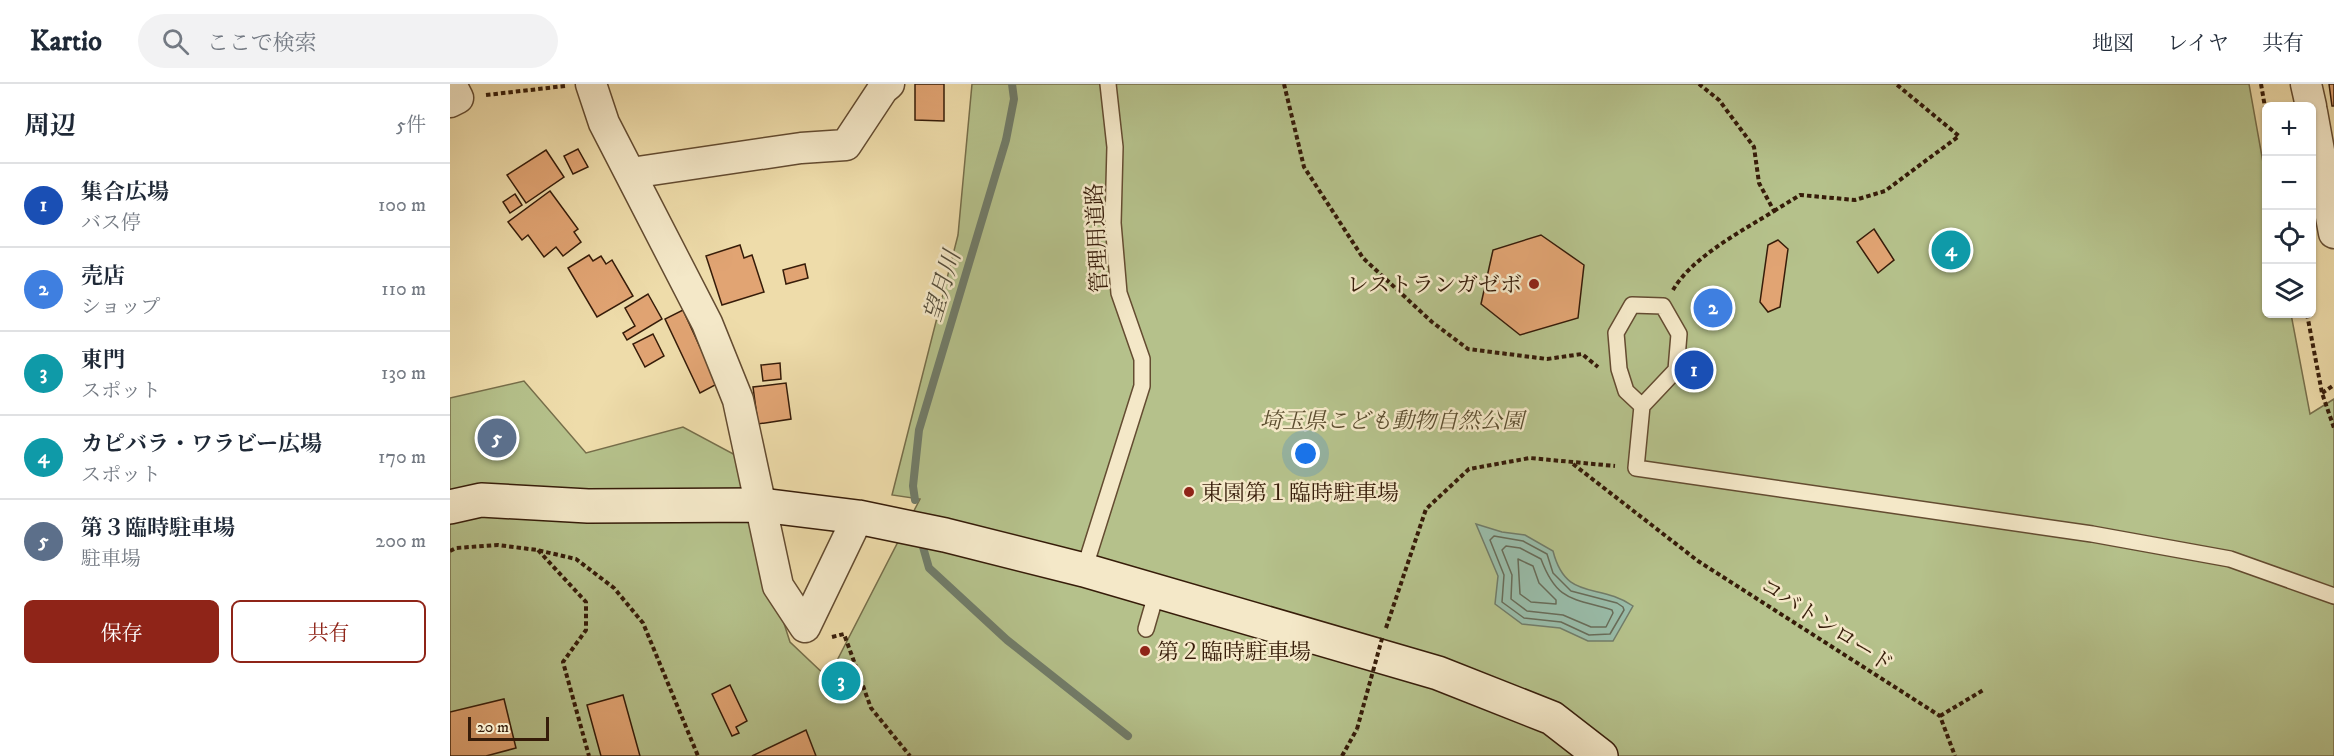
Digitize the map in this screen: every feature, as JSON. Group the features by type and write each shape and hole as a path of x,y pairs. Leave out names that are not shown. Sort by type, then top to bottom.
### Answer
{"street":[{"path":"631,173 801,148 846,145 883,89 889,84"},
{"path":"2306,84 2309,102"},
{"path":"583,85 631,173 707,323 738,400 778,586 805,627"},
{"path":"2316,134 2334,233"},
{"path":"450,507 481,500 588,506 762,504 858,517 945,535 1084,570 1438,673 1552,718 1601,756"},
{"path":"805,627 858,517"}],"lane":[{"name":"管理用道路","path":"1084,570 1142,386 1142,359 1119,293 1113,223 1115,147 1108,84"},
{"path":"1642,406 1626,391 1619,369 1617,333 1632,305 1663,306 1679,334 1676,370 1642,406 1636,468 2092,534 2230,559 2334,596"},
{"path":"1146,629 1157,591"}],"path":[{"path":"1284,84 1304,167 1363,258 1432,322 1468,349 1547,359 1582,354 1626,391"},
{"path":"1700,84 1719,100 1754,147 1759,183 1774,211"},
{"path":"1663,306 1677,282 1714,249 1800,195 1855,200 1885,191 1959,136 1896,84"},
{"path":"2261,84 2264,102"},
{"path":"453,94 583,85"},
{"path":"2308,318 2322,393 2334,428"},
{"path":"2322,393 2334,385"},
{"path":"1342,756 1357,729 1383,634 1426,509 1469,469 1530,458 1574,464 1636,468"},
{"name":"コバトンロード","path":"1574,464 1698,561 1940,716"},
{"path":"450,551 456,548 498,545 537,550 576,559 614,588 644,623 698,756"},
{"path":"537,550 586,602 586,630 563,662 589,756"},
{"path":"805,627 816,640 844,634 871,708 910,756"},
{"path":"1955,756 1940,716 1985,689"}],"green space":[{"name":"埼玉県こども動物自然公園","path":"972,84 2249,84 2262,157 2262,318 2292,318 2310,414 2334,399 2334,756 450,756 450,398 524,381 586,453 683,427 739,457 763,558 790,642 828,678 920,499 892,495 958,235"}],"water":[{"path":"1476,524 1502,532 1525,535 1553,551 1566,578 1575,584 1585,589 1608,594 1633,606 1613,641 1588,641 1560,628 1522,624 1495,604 1498,576"}],"building":[{"path":"915,84 944,84 944,121 915,120"},
{"path":"2329,84 2334,84 2334,106 2332,106"},
{"path":"578,149 588,167 573,174 564,156"},
{"path":"546,150 564,177 526,203 507,175"},
{"path":"550,191 578,229 574,232 581,242 563,256 556,247 544,257 528,235 522,240 508,222"},
{"path":"515,194 522,205 510,213 503,202"},
{"path":"1874,229 1894,260 1878,273 1857,242"},
{"name":"レストランガゼボ","path":"1541,235 1584,265 1578,318 1520,335 1481,304 1493,250"},
{"path":"1778,240 1788,249 1780,307 1768,312 1760,302 1768,245"},
{"path":"740,245 744,258 752,255 764,292 722,305 706,256"},
{"path":"589,255 593,261 601,256 606,264 612,260 633,296 597,317 568,268"},
{"path":"805,264 808,278 786,284 783,270"},
{"path":"648,294 662,319 627,340 623,333 635,326 625,308"},
{"path":"683,310 717,384 700,393 665,319"},
{"path":"653,334 664,356 645,367 633,344"},
{"path":"780,363 781,379 763,381 761,365"},
{"path":"786,383 791,419 758,424 753,387"},
{"path":"843,671 852,684 839,692 830,679"},
{"path":"730,685 747,721 736,727 739,733 732,736 712,694"},
{"path":"623,695 640,756 601,756 587,705"},
{"path":"504,699 516,748 486,756 450,756 450,712"},
{"path":"806,730 816,756 752,756"}],"waterway":[{"name":"望月川","path":"915,500 913,486 919,430 1006,140 1014,99 1012,84"},
{"name":"望月川","path":"921,540 929,568 1007,640 1128,736"}],"place":[{"name":"カピバラ・ワラビー広場","path":"1951,250"},
{"name":"レストランガゼボ","path":"1534,284"},
{"name":"売店","path":"1713,308"},
{"name":"集合広場","path":"1694,370"},
{"name":"第３臨時駐車場","path":"497,438"},
{"name":"東園第１臨時駐車場","path":"1189,492"},
{"name":"第２臨時駐車場","path":"1145,651"},
{"name":"東門","path":"841,681"}]}
